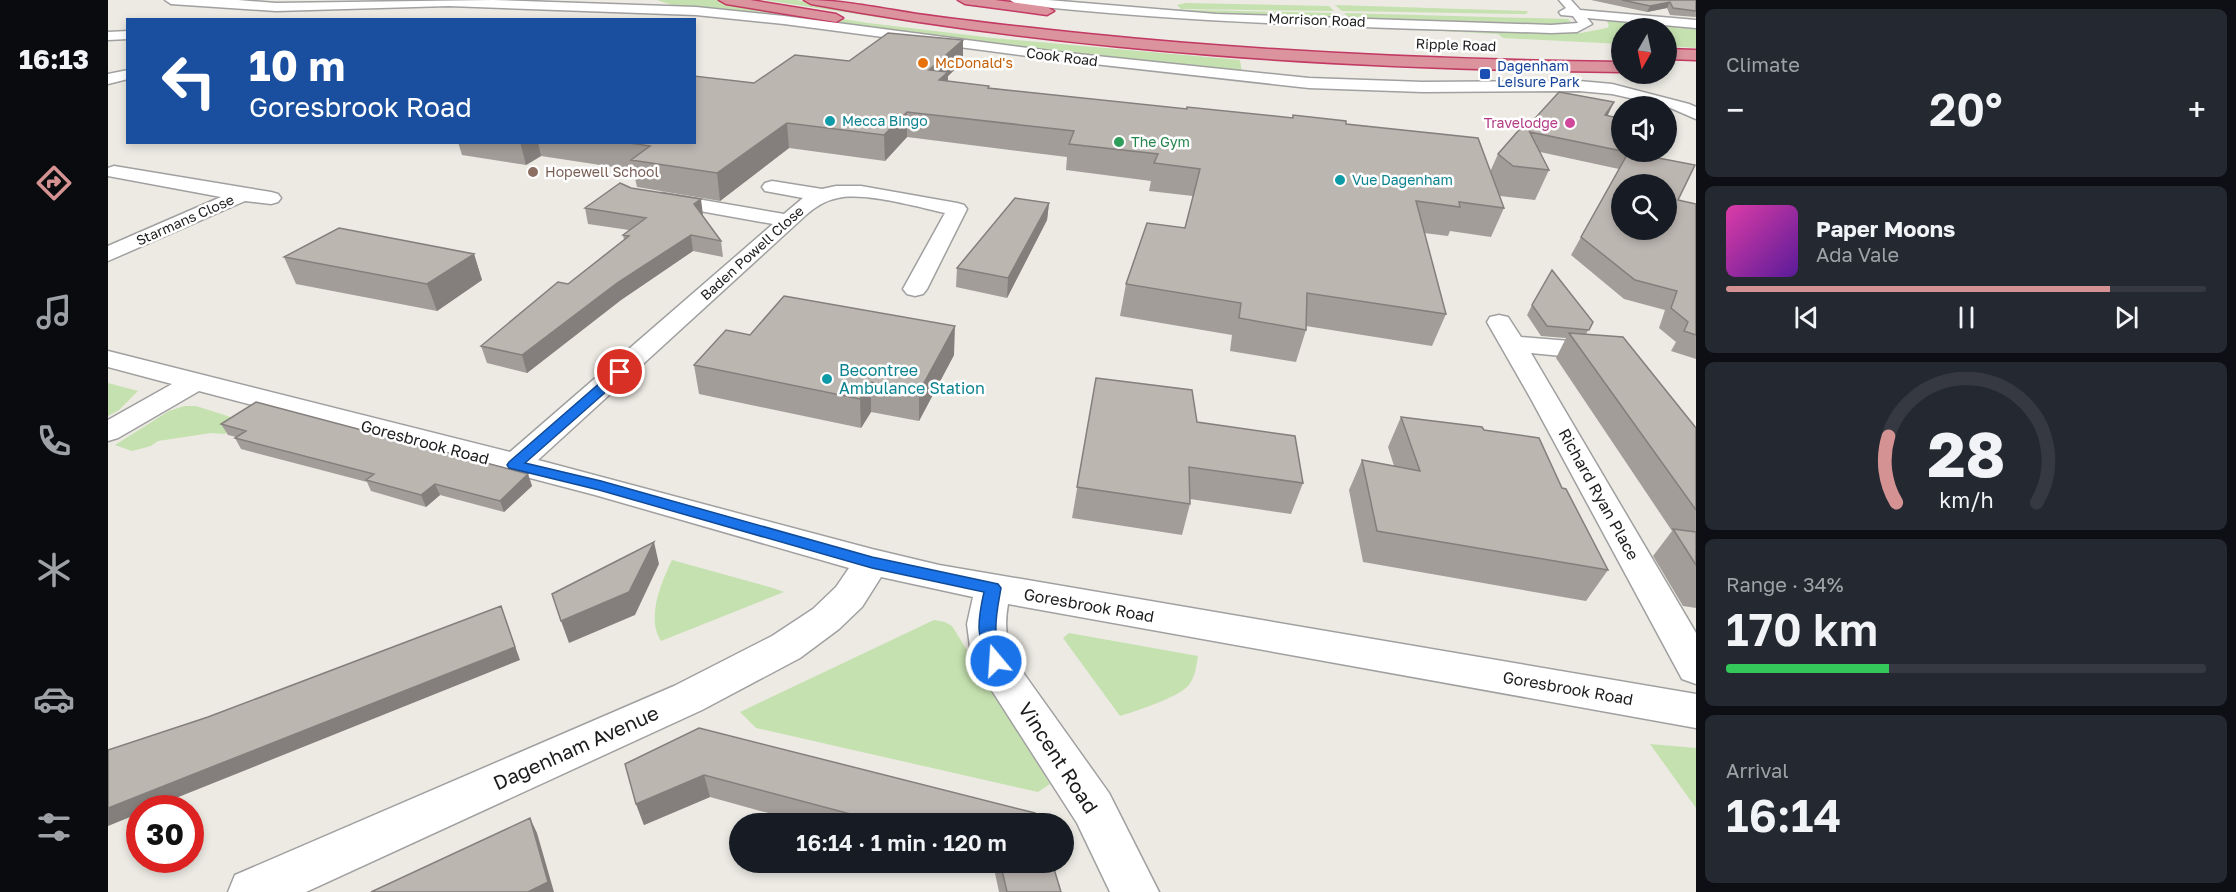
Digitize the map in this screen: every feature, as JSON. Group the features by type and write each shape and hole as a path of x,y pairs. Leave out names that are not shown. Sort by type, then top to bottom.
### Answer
{"highway":[{"path":"726,0 826,17 961,34 1145,51 1294,56"},
{"path":"811,0 1046,34 1294,56"},
{"path":"965,0 1244,33"},
{"path":"947,6 1061,21"},
{"path":"1598,51 1611,52"},
{"path":"1677,55 1696,56"},
{"name":"Ripple Road","path":"1294,56 1531,66 1611,67"},
{"path":"1677,68 1696,69"}],"street":[{"name":"Cook Road","path":"171,0 276,7 489,2 696,11 784,20 1058,56 1309,83 1423,87 1580,86 1612,89 1683,107 1696,114"},
{"name":"Morrison Road","path":"1016,0 1153,14 1551,29 1576,28 1586,24 1577,13"},
{"path":"1565,0 1577,13"},
{"path":"1553,11 1696,24"},
{"path":"108,36 126,35"},
{"path":"108,79 126,74"},
{"name":"Starmans Close","path":"114,172 242,195"},
{"path":"772,187 826,196"},
{"name":"Baden Powell Close","path":"514,465 789,221 803,205 836,192 866,194 957,209 915,289"},
{"path":"242,195 271,198"},
{"name":"Starmans Close","path":"108,254 242,195"},
{"path":"645,197 789,221"},
{"name":"Richard Ryan Place","path":"1582,350 1506,333 1696,668"},
{"name":"Goresbrook Road","path":"108,359 601,486 872,562 993,588 1696,711"},
{"path":"108,432 195,381"},
{"name":"Dagenham Avenue","path":"252,892 688,698 786,647 826,619 849,597 872,562"},
{"name":"Vincent Road","path":"993,588 986,624 989,647 1003,675 1093,808 1135,892"}],"green space":[{"path":"657,0 722,0 868,23 993,38 1240,60 1242,73 993,44 772,14 675,6"},
{"path":"764,0 796,0 1032,35 896,20"},
{"path":"1185,3 1329,6 1334,11 1181,9 1177,5"},
{"path":"1335,5 1528,11 1526,14 1517,14 1342,11"},
{"path":"1100,8 1335,13 1341,19 1191,14"},
{"path":"1344,13 1568,19 1571,22 1562,26 1350,19"},
{"path":"1606,19 1611,19 1611,43 1503,38 1498,34 1365,27 1581,33 1609,26"},
{"path":"1677,25 1696,26 1696,48 1677,47"},
{"path":"108,383 138,391 119,410 108,416"},
{"path":"184,406 196,406 243,421 225,434 211,433 158,441 151,446 132,451 115,445 169,411"},
{"path":"672,560 784,592 661,641 655,622 655,611 660,590"},
{"path":"934,620 952,626 1050,784 1038,792 756,728 740,712"},
{"path":"1069,633 1198,656 1196,669 1190,684 1182,691 1155,704 1120,716 1063,638"},
{"path":"1650,744 1696,748 1696,808"}],"building":[{"path":"1622,0 1696,0 1696,11 1673,8 1670,2 1650,6"},
{"path":"888,33 963,40 929,70 948,72 939,80 989,86 988,88 1187,109 1187,107 1293,118 1293,115 1346,121 1346,124 1478,138 1504,208 1459,202 1460,207 1416,201 1446,314 1307,293 1306,330 1239,318 1241,303 1126,284 1147,223 1185,228 1200,169 1154,163 1158,154 1069,144 1074,131 907,112 884,135 787,123 717,173 631,160 650,146 636,144 696,144 696,76 754,83 795,55 849,61"},
{"path":"1559,92 1611,101 1611,106 1605,115 1611,116 1611,149 1530,132 1527,127"},
{"path":"1525,123 1549,170 1513,166 1498,154"},
{"path":"1623,162 1677,162 1695,165 1678,200 1696,204 1696,335 1684,331 1688,322 1671,308 1677,291 1635,280 1581,237 1611,183 1611,240 1677,240 1677,174 1616,174"},
{"path":"620,183 631,188 701,199 694,204 721,241 691,235 617,283 522,355 481,346 558,282 568,284 629,236 623,235 646,218 585,208"},
{"path":"1015,198 1049,203 1008,278 957,268"},
{"path":"339,228 474,254 427,284 284,257"},
{"path":"1552,270 1593,322 1589,330 1547,326 1532,305"},
{"path":"784,296 955,326 919,392 871,382 860,399 694,365 726,330 750,335"},
{"path":"1569,333 1623,337 1696,428 1696,510"},
{"path":"1096,378 1192,390 1197,422 1295,436 1303,483 1189,467 1190,504 1077,487"},
{"path":"256,402 528,474 500,501 435,484 421,495 366,480 374,474 235,438 246,431 221,424"},
{"path":"1401,417 1482,427 1484,430 1539,438 1562,488 1566,489 1608,570 1377,531 1362,460 1420,471"},
{"path":"1673,529 1696,532 1696,565"},
{"path":"654,542 629,592 561,621 552,594"},
{"path":"501,606 515,647 141,795 126,795 126,801 108,808 108,750 208,717"},
{"path":"699,728 1035,813 847,813 704,775 636,804 625,764"},
{"path":"530,818 548,882 528,892 371,892"},
{"path":"1003,873 1055,873 1061,892 1007,892"}],"place":[{"name":"McDonald's","path":"923,63"},
{"name":"Dagenham Leisure Park","path":"1485,74"},
{"name":"Mecca Bingo","path":"830,121"},
{"name":"Travelodge","path":"1570,123"},
{"name":"The Gym","path":"1119,142"},
{"name":"Hopewell School","path":"533,172"},
{"name":"Vue Dagenham","path":"1340,180"},
{"name":"Becontree Ambulance Station","path":"827,379"}],"route":[{"path":"620,372 514,465 601,486 872,562 993,588 986,624 989,647 996,661"}]}
